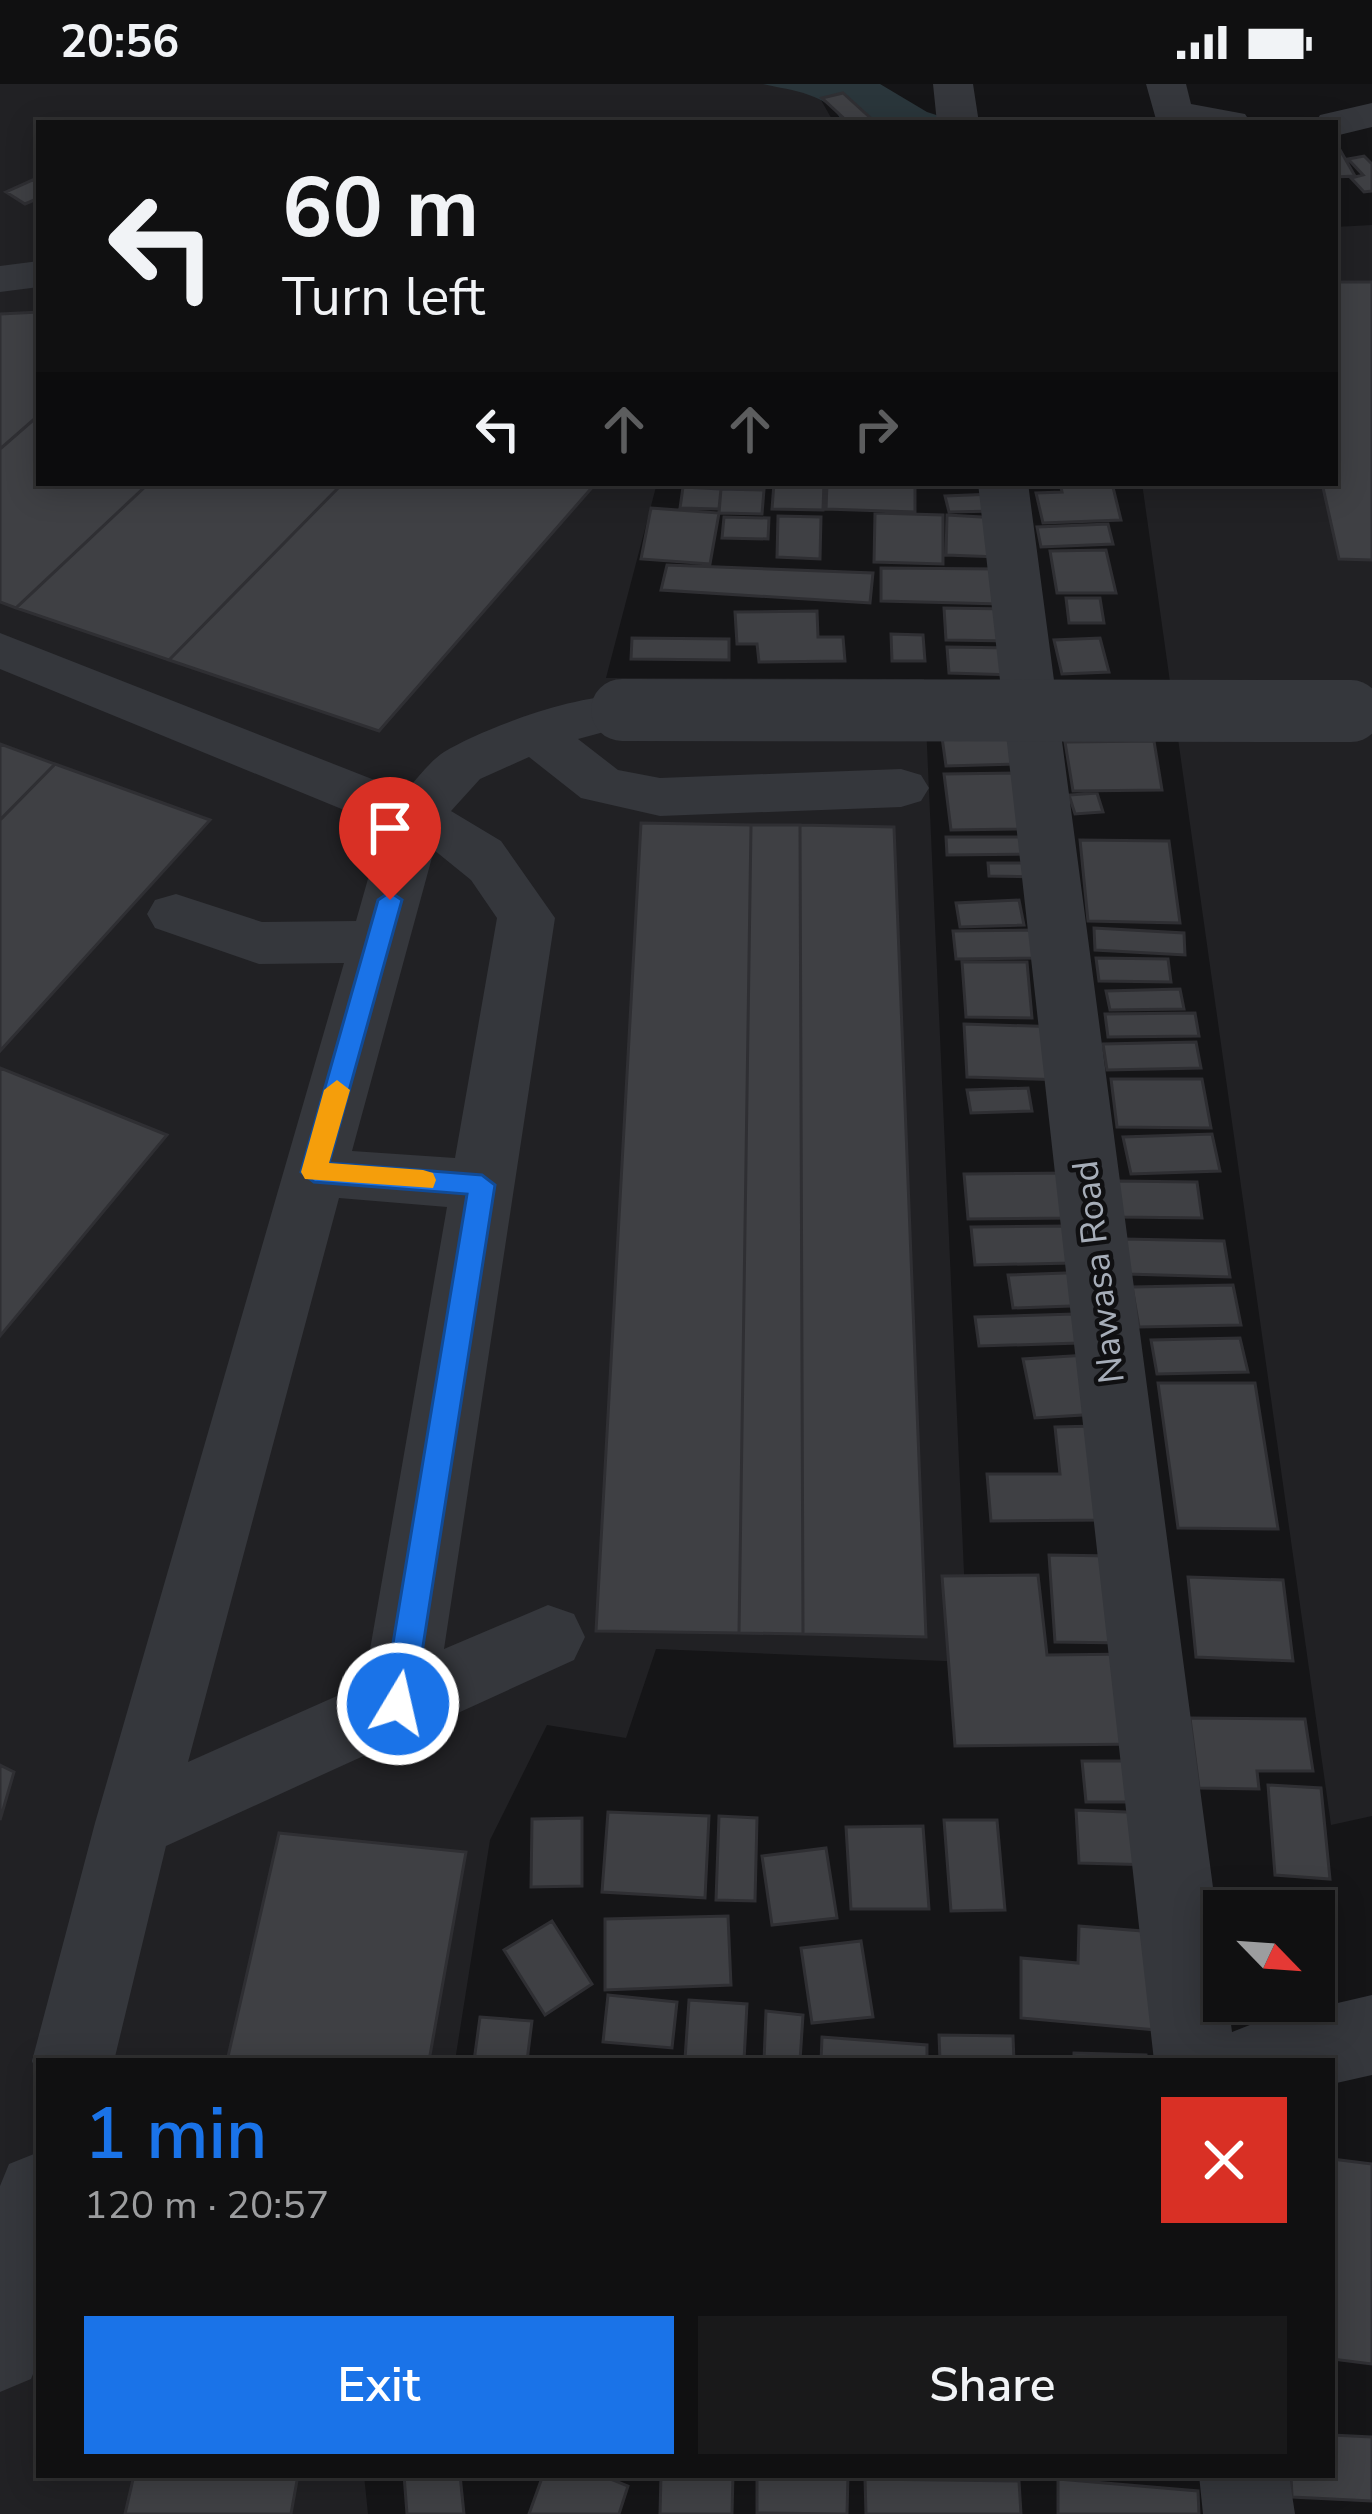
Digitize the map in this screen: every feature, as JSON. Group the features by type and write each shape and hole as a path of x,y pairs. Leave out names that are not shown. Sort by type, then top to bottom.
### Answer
{"street":[{"path":"1166,84 1172,114 1211,120"},
{"path":"1338,123 1372,115"},
{"path":"0,280 36,274"},
{"name":"Nawasa Road","path":"1003,486 1195,2058"},
{"path":"0,650 471,842 501,875 526,918 398,1704"},
{"path":"74,2058 133,1823 414,817 461,766 534,733 622,710 1362,711"},
{"path":"534,733 601,785 660,797 901,788"},
{"path":"176,914 259,943 379,942"},
{"path":"314,1172 482,1185"},
{"path":"133,1823 548,1637"},
{"path":"1273,2058 1372,2035"},
{"path":"0,2348 36,2206"},
{"path":"1244,2478 1249,2514"}],"shaded area":[{"path":"0,84 812,84 832,120 36,120 36,486 656,486 606,678 924,679 968,1662 656,1649 626,1738 547,1725 490,1840 455,2058 36,2058 36,2478 364,2478 368,2514 0,2514"},
{"path":"763,84 880,84 927,112 952,120 841,120 829,105"},
{"path":"1372,225 1372,1816 1331,1825 1142,486 1338,486 1338,227"}],"building":[{"path":"843,93 873,120 846,120 822,98"},
{"path":"1338,146 1355,176 1338,177"},
{"path":"1364,156 1372,164 1372,191 1364,192 1351,178 1363,175 1348,159"},
{"path":"35,179 36,199 25,204 6,192"},
{"path":"1338,282 1372,282 1372,560 1339,559 1323,486 1338,486"},
{"path":"36,312 36,418 0,449 0,314"},
{"path":"36,418 36,486 146,486 16,608 0,602 0,449"},
{"path":"146,486 340,486 169,660 16,608"},
{"path":"340,486 593,486 379,731 169,660"},
{"path":"774,486 824,486 823,510 772,509"},
{"path":"827,486 915,486 915,512 826,509"},
{"path":"1061,486 1113,486 1121,520 1043,523 1036,493 1062,492"},
{"path":"683,487 721,489 719,509 680,508"},
{"path":"721,489 764,490 762,514 719,513"},
{"path":"994,494 997,511 949,512 945,496"},
{"path":"651,508 719,513 710,564 641,559"},
{"path":"875,513 943,515 943,564 874,562"},
{"path":"947,515 999,518 999,557 946,555"},
{"path":"778,516 821,517 820,559 777,557"},
{"path":"724,517 769,518 768,539 722,538"},
{"path":"1108,524 1113,544 1041,547 1037,527"},
{"path":"1106,550 1116,593 1057,593 1050,551"},
{"path":"667,565 873,573 870,603 661,590"},
{"path":"881,568 999,569 1001,604 881,601"},
{"path":"1066,598 1100,598 1104,623 1069,623"},
{"path":"944,608 1009,609 1012,641 946,640"},
{"path":"817,611 818,637 843,637 845,661 759,662 757,644 737,644 735,612"},
{"path":"891,634 923,635 925,661 892,661"},
{"path":"632,638 729,639 729,660 631,659"},
{"path":"1100,638 1109,672 1062,674 1054,640"},
{"path":"947,647 1013,648 1015,675 949,673"},
{"path":"1015,721 1022,764 946,766 940,723"},
{"path":"1154,741 1162,790 1073,791 1065,742"},
{"path":"0,744 55,764 0,820"},
{"path":"55,764 210,820 0,1051 0,820"},
{"path":"1018,773 1026,829 951,830 944,774"},
{"path":"1097,793 1103,812 1075,814 1069,795"},
{"path":"641,823 751,825 739,1633 596,1631"},
{"path":"751,825 800,825 803,1634 739,1633"},
{"path":"800,825 894,827 926,1637 803,1634"},
{"path":"946,837 1031,837 1033,854 947,855"},
{"path":"1080,840 1169,841 1180,923 1088,921"},
{"path":"988,863 1038,863 1039,877 989,876"},
{"path":"1019,900 1024,925 960,927 956,903"},
{"path":"1094,928 1184,933 1185,955 1095,950"},
{"path":"1034,930 1038,958 956,959 953,931"},
{"path":"1096,958 1168,959 1171,982 1099,981"},
{"path":"962,962 1027,962 1032,1018 966,1017"},
{"path":"1180,989 1184,1009 1110,1010 1106,991"},
{"path":"1195,1013 1199,1036 1108,1037 1105,1014"},
{"path":"964,1024 1062,1027 1066,1080 967,1077"},
{"path":"1196,1042 1201,1068 1107,1070 1103,1044"},
{"path":"0,1068 167,1135 0,1336"},
{"path":"1111,1079 1202,1079 1211,1128 1117,1127"},
{"path":"1028,1088 1032,1111 971,1113 967,1090"},
{"path":"1212,1134 1220,1171 1131,1174 1123,1137"},
{"path":"1070,1173 1076,1218 968,1219 964,1174"},
{"path":"1117,1181 1197,1182 1202,1218 1120,1217"},
{"path":"1067,1226 1073,1263 975,1265 971,1227"},
{"path":"1123,1239 1224,1241 1230,1277 1126,1274"},
{"path":"1093,1272 1099,1305 1013,1308 1008,1275"},
{"path":"1233,1285 1241,1325 1139,1327 1132,1287"},
{"path":"1074,1314 1079,1343 979,1346 975,1317"},
{"path":"1240,1338 1248,1372 1157,1374 1151,1340"},
{"path":"1087,1355 1098,1414 1035,1418 1023,1359"},
{"path":"1158,1383 1255,1383 1278,1529 1178,1528"},
{"path":"1096,1426 1105,1520 991,1521 987,1474 1060,1474 1055,1427"},
{"path":"1049,1555 1115,1556 1124,1643 1055,1642"},
{"path":"1038,1575 1047,1655 1133,1654 1145,1744 955,1746 942,1576"},
{"path":"1188,1577 1283,1580 1293,1661 1196,1657"},
{"path":"1190,1718 1305,1719 1313,1771 1257,1771 1259,1789 1199,1788"},
{"path":"1082,1761 1146,1761 1150,1802 1086,1802"},
{"path":"0,1765 14,1772 0,1820"},
{"path":"1268,1785 1321,1788 1330,1879 1275,1875"},
{"path":"1076,1810 1150,1813 1155,1865 1079,1863"},
{"path":"608,1812 709,1816 705,1898 602,1892"},
{"path":"719,1816 757,1818 755,1901 716,1900"},
{"path":"582,1818 582,1886 531,1887 532,1819"},
{"path":"944,1820 997,1820 1005,1910 951,1911"},
{"path":"923,1826 929,1909 851,1909 846,1827"},
{"path":"279,1833 466,1852 430,2058 228,2058"},
{"path":"826,1848 837,1918 772,1925 762,1856"},
{"path":"728,1916 731,1985 605,1990 605,1919"},
{"path":"552,1921 592,1984 545,2015 504,1950"},
{"path":"1079,1926 1155,1932 1157,2030 1021,2018 1021,1958 1078,1963"},
{"path":"861,1941 873,2017 812,2023 801,1948"},
{"path":"608,1995 677,2002 672,2048 603,2042"},
{"path":"689,2000 747,2004 744,2058 685,2058"},
{"path":"766,2011 803,2015 800,2058 764,2058"},
{"path":"480,2017 532,2021 527,2058 474,2058"},
{"path":"939,2035 1013,2036 1014,2058 940,2058"},
{"path":"822,2037 927,2045 927,2058 821,2058"},
{"path":"1074,2053 1146,2055 1146,2058 1074,2058"},
{"path":"1335,2159 1372,2164 1372,2364 1335,2359"},
{"path":"1335,2435 1372,2437 1372,2501 1292,2497 1291,2478 1335,2478"},
{"path":"133,2478 297,2478 291,2514 125,2514"},
{"path":"404,2478 460,2478 464,2514 407,2514"},
{"path":"542,2478 608,2478 628,2486 619,2514 529,2514"},
{"path":"661,2478 733,2478 732,2514 660,2514"},
{"path":"757,2478 848,2478 847,2514 757,2513"},
{"path":"865,2479 1019,2481 1021,2514 866,2514"},
{"path":"1058,2479 1198,2491 1199,2514 1058,2514"}],"slow traffic":[{"path":"337,1090 314,1172 423,1180"}],"route":[{"path":"390,900 314,1172 482,1185 398,1704"}]}
